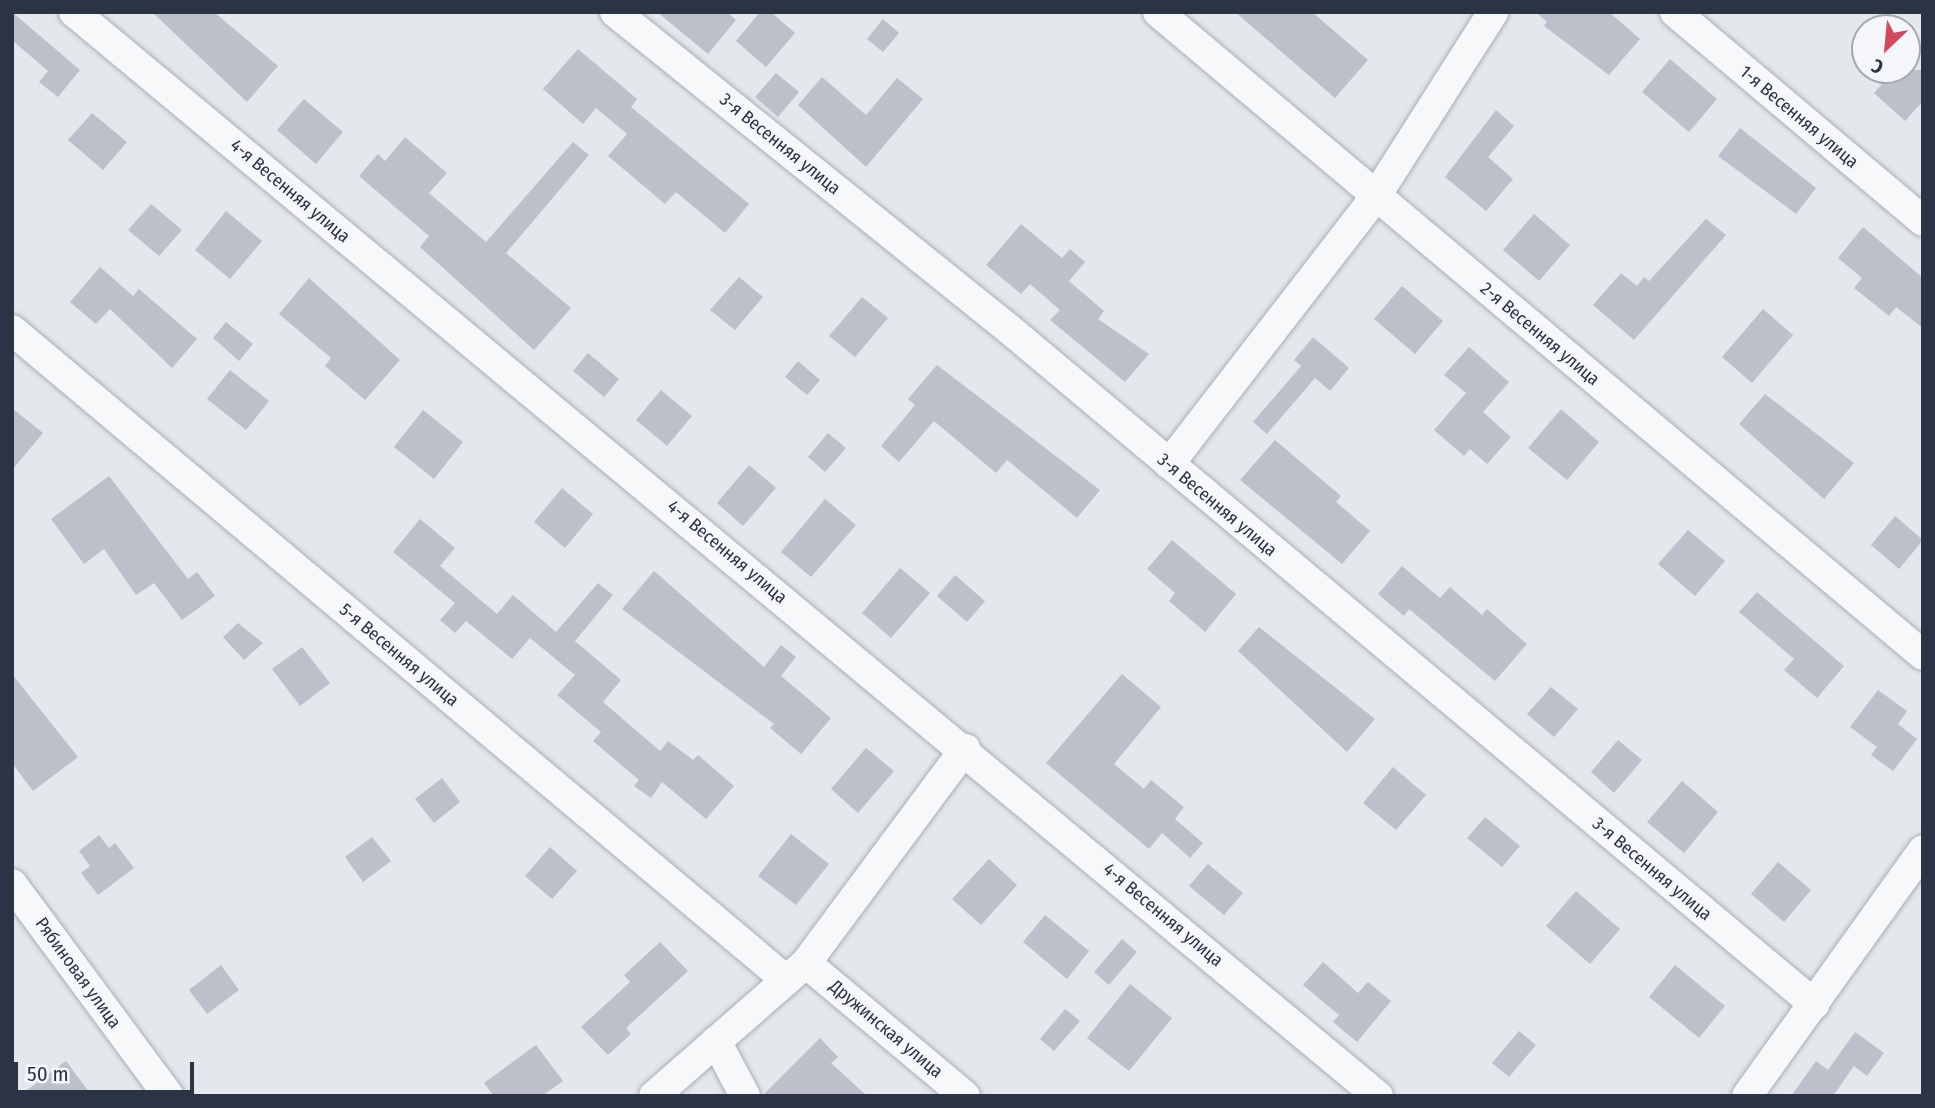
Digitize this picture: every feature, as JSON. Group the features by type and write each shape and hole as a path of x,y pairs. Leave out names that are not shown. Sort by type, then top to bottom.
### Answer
{"street":[{"name":"4-я Весенняя улица","path":"74,12 965,749 1378,1096"},
{"name":"3-я Весенняя улица","path":"615,12 1169,464 1814,1004"},
{"name":"2-я Весенняя улица","path":"1158,12 1923,655"},
{"path":"1169,464 1376,196 1493,12"},
{"name":"1-я Весенняя улица","path":"1675,12 1923,221"},
{"name":"5-я Весенняя улица","path":"12,330 796,971"},
{"path":"654,1096 796,971 965,749"},
{"path":"1747,1096 1814,1004 1914,883 1923,850"},
{"name":"Рябиновая улица","path":"12,884 169,1096"},
{"name":"Дружинская улица","path":"796,971 965,1096"},
{"path":"716,1041 745,1096"}],"building":[{"path":"12,12 80,70 58,97 39,82 48,71 12,40"},
{"path":"152,12 214,12 278,66 247,102"},
{"path":"657,12 727,12 736,20 708,54"},
{"path":"760,12 771,12 795,33 766,67 736,41"},
{"path":"1235,12 1312,12 1368,60 1335,98"},
{"path":"1536,12 1609,12 1640,39 1609,75 1544,26 1547,22"},
{"path":"883,19 899,33 883,52 867,39"},
{"path":"578,49 637,99 631,107 749,204 725,233 676,192 665,204 608,156 627,134 596,108 583,124 543,89"},
{"path":"1670,59 1717,99 1689,132 1642,92"},
{"path":"1923,70 1923,101 1905,121 1874,93 1882,84 1921,84"},
{"path":"776,73 799,92 778,117 755,97"},
{"path":"822,77 866,115 897,78 923,99 866,167 798,105"},
{"path":"304,99 343,132 316,164 277,130"},
{"path":"1496,110 1514,126 1488,157 1513,179 1486,211 1445,177"},
{"path":"92,113 127,142 103,170 68,140"},
{"path":"1740,128 1816,188 1796,214 1718,156"},
{"path":"405,137 447,173 429,193 486,242 573,142 589,155 506,253 571,308 534,350 420,247 429,236 359,176 378,154 385,161"},
{"path":"151,204 182,230 159,256 128,230"},
{"path":"226,211 262,241 230,279 195,250"},
{"path":"1534,214 1570,245 1539,281 1503,250"},
{"path":"1706,219 1726,235 1634,340 1593,305 1621,273 1637,286 1644,277 1649,281"},
{"path":"1021,224 1062,258 1070,249 1085,262 1069,281 1104,311 1098,319 1149,354 1125,382 1050,320 1060,310 1030,284 1021,294 986,265"},
{"path":"1863,227 1923,278 1923,328 1896,307 1889,316 1854,288 1862,278 1838,258"},
{"path":"100,267 133,296 139,289 197,339 172,368 110,309 96,324 70,302"},
{"path":"739,277 763,297 735,330 710,310"},
{"path":"309,278 400,360 365,400 325,366 331,358 279,314"},
{"path":"1402,286 1443,321 1415,354 1374,319"},
{"path":"862,297 888,318 855,357 829,336"},
{"path":"1763,309 1793,335 1752,383 1722,357"},
{"path":"226,322 253,344 239,361 213,338"},
{"path":"1313,337 1349,368 1330,391 1315,378 1267,434 1253,422 1301,366 1294,360"},
{"path":"1469,347 1509,382 1483,412 1511,437 1487,464 1470,449 1464,456 1434,430 1466,393 1444,375"},
{"path":"588,353 619,379 604,397 573,371"},
{"path":"798,361 820,380 807,395 785,377"},
{"path":"937,365 1100,490 1077,518 1007,460 996,473 934,421 899,462 881,446 915,405 908,399"},
{"path":"230,370 269,401 246,430 207,399"},
{"path":"661,390 692,416 667,446 636,420"},
{"path":"1765,394 1854,463 1824,499 1739,424"},
{"path":"12,408 43,433 12,470"},
{"path":"1561,409 1599,442 1567,480 1528,448"},
{"path":"423,410 463,442 434,479 394,447"},
{"path":"828,433 846,448 825,472 808,457"},
{"path":"1275,440 1341,496 1336,502 1370,531 1342,564 1240,480"},
{"path":"749,465 776,488 743,526 717,503"},
{"path":"109,476 188,579 197,572 215,596 182,620 154,583 136,595 104,549 84,564 51,519"},
{"path":"562,488 593,514 565,548 534,522"},
{"path":"825,499 856,525 811,577 781,552"},
{"path":"1895,516 1923,540 1899,569 1871,545"},
{"path":"420,519 455,548 440,566 497,614 513,595 556,632 598,583 613,595 575,641 621,680 603,702 660,751 668,741 693,760 698,755 734,786 706,819 662,782 651,798 634,786 639,780 593,741 601,732 557,695 575,675 530,638 512,659 466,621 455,633 440,620 455,603 393,552"},
{"path":"1688,530 1725,561 1695,596 1658,564"},
{"path":"1172,540 1236,594 1205,632 1169,601 1175,593 1147,569"},
{"path":"1402,566 1440,598 1450,587 1482,615 1487,609 1527,644 1495,681 1409,609 1404,616 1378,594"},
{"path":"900,568 930,593 891,638 862,613"},
{"path":"654,571 764,667 781,645 796,657 781,676 831,718 801,754 770,728 774,724 622,609"},
{"path":"955,575 985,601 967,622 937,596"},
{"path":"1757,592 1844,666 1817,698 1784,670 1794,659 1739,612"},
{"path":"238,623 263,643 244,660 223,637"},
{"path":"1259,627 1375,719 1347,752 1238,651"},
{"path":"302,647 330,683 300,706 272,669"},
{"path":"12,674 78,757 33,791 12,763"},
{"path":"1122,674 1161,707 1114,764 1144,789 1151,780 1184,807 1175,819 1203,843 1190,858 1162,833 1149,849 1046,763"},
{"path":"1551,687 1578,709 1554,737 1527,714"},
{"path":"1878,690 1907,711 1898,724 1917,739 1893,771 1871,755 1877,747 1850,727"},
{"path":"1618,740 1642,760 1614,793 1591,772"},
{"path":"866,748 894,771 858,813 831,789"},
{"path":"1393,767 1426,795 1396,830 1363,803"},
{"path":"442,778 460,802 434,823 415,799"},
{"path":"1682,781 1718,812 1684,853 1647,822"},
{"path":"1485,817 1520,846 1502,867 1467,838"},
{"path":"791,834 829,864 796,905 758,876"},
{"path":"99,835 109,848 115,843 134,868 98,895 81,873 90,866 79,851"},
{"path":"372,837 391,861 363,882 345,857"},
{"path":"550,847 577,871 552,899 525,876"},
{"path":"989,859 1017,885 981,925 952,899"},
{"path":"1778,862 1811,890 1784,922 1751,894"},
{"path":"1208,864 1243,893 1224,915 1189,886"},
{"path":"1576,891 1620,929 1590,964 1546,926"},
{"path":"1045,915 1089,951 1067,979 1023,942"},
{"path":"1122,939 1137,952 1109,985 1094,972"},
{"path":"660,942 688,971 626,1028 631,1034 608,1055 581,1027 630,982 624,975"},
{"path":"1323,962 1358,993 1368,982 1391,1001 1357,1042 1333,1022 1339,1015 1303,985"},
{"path":"221,965 239,990 207,1014 189,990"},
{"path":"1675,965 1725,1006 1699,1038 1649,997"},
{"path":"1130,984 1172,1018 1129,1071 1087,1038"},
{"path":"1065,1009 1080,1021 1054,1051 1040,1039"},
{"path":"1519,1031 1536,1045 1509,1077 1492,1063"},
{"path":"1855,1032 1884,1053 1867,1076 1854,1066 1833,1096 1791,1096 1816,1061 1828,1070"},
{"path":"820,1038 838,1057 831,1063 867,1096 762,1096"},
{"path":"536,1045 563,1081 542,1096 494,1096 484,1083"},
{"path":"66,1061 92,1096 19,1096"}]}
